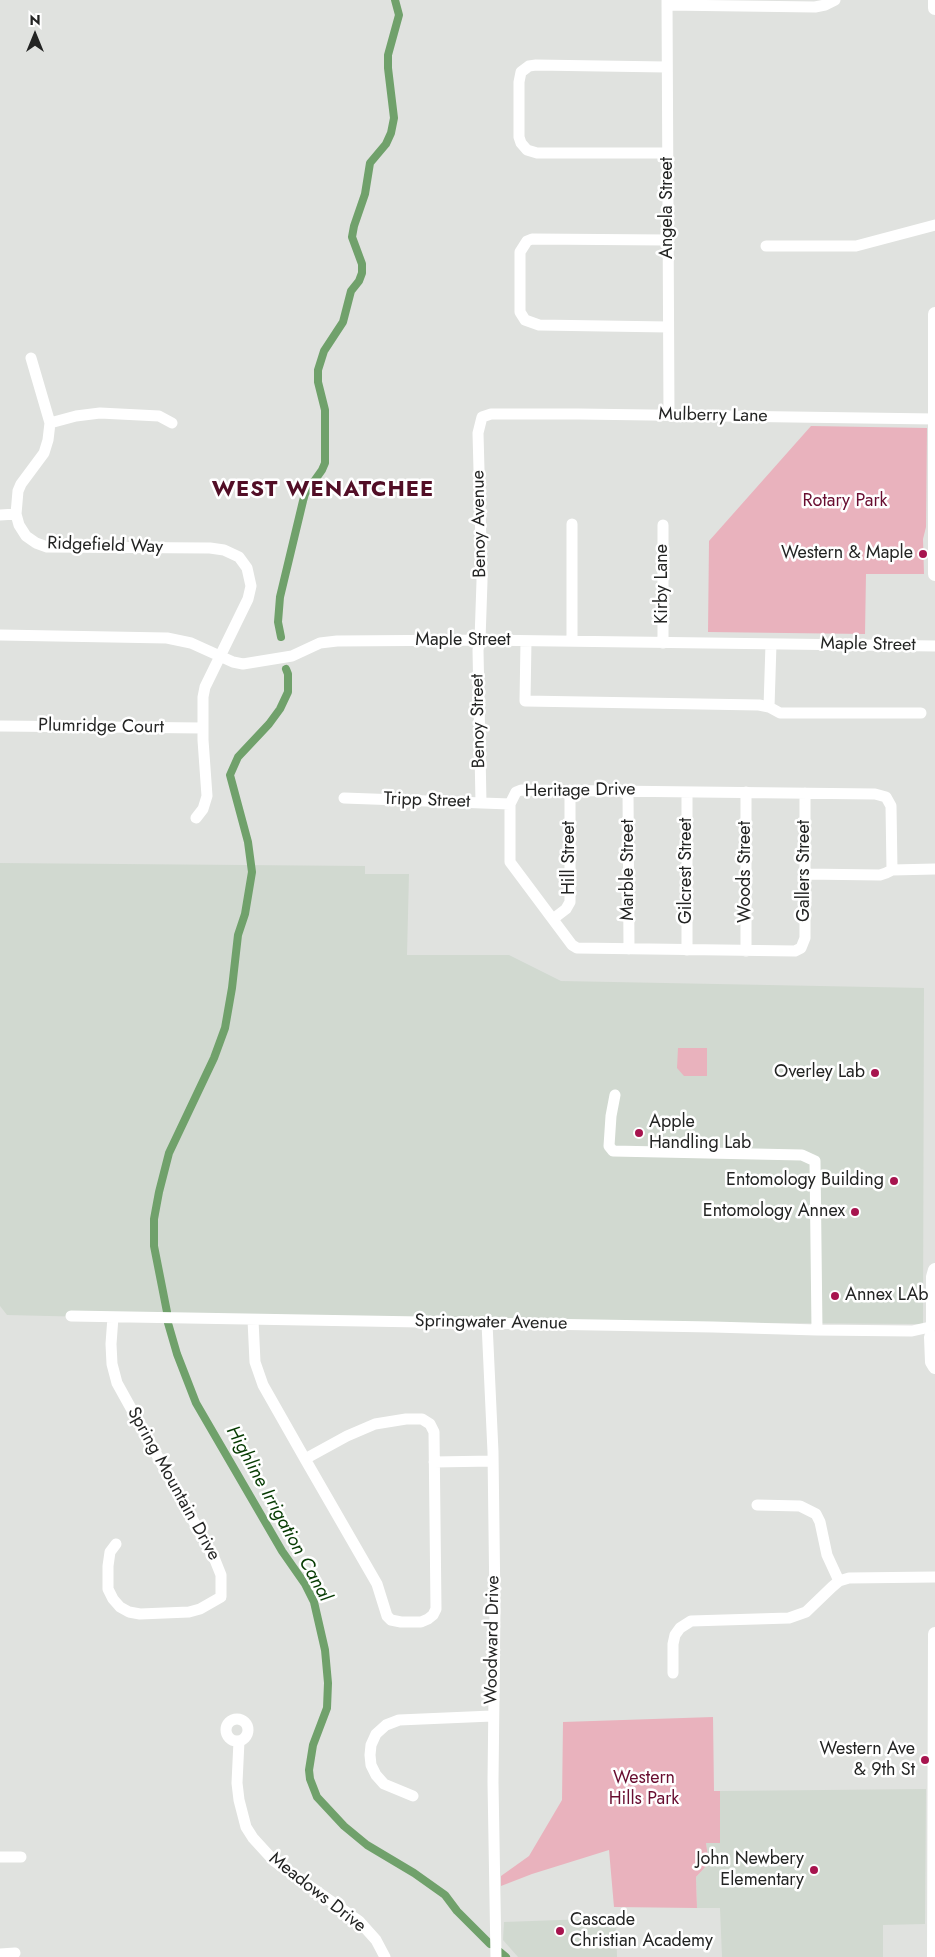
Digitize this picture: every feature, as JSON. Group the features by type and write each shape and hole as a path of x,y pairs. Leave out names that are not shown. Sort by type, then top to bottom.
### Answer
{"main road":[{"path":"935,0 935,8"},
{"path":"935,314 935,574"},
{"path":"935,1270 933,1277 932,1331 932,1362 935,1367"},
{"path":"934,1957 935,1634"}],"street":[{"path":"667,3 815,7 835,0"},
{"name":"Angela Street","path":"667,3 669,415"},
{"path":"666,67 536,64 524,69 521,72 519,82 519,138 527,150 537,153 667,153"},
{"path":"766,246 856,246 935,225"},
{"path":"668,240 532,239 527,241 520,252 520,312 525,320 539,325 668,327"},
{"path":"0,515 16,514 16,503 21,484 44,453 48,440 50,423 31,358"},
{"path":"50,423 76,416 100,414 159,416 172,423"},
{"name":"Mulberry Lane","path":"491,414 935,419"},
{"name":"Benoy Avenue","path":"480,640 482,580 478,433 482,417 491,414"},
{"name":"Ridgefield Way","path":"16,514 19,526 26,536 36,543 47,547 210,548 224,550 239,557 247,568 251,586 248,599 220,656"},
{"path":"572,524 572,641"},
{"name":"Kirby Lane","path":"663,526 663,643"},
{"name":"Maple Street","path":"0,635 168,638 191,643 243,664 292,656 320,643 337,641 480,640 935,646"},
{"name":"Benoy Street","path":"480,640 478,650 481,803"},
{"path":"526,641 525,701 759,705 769,706 780,712 921,712"},
{"path":"769,706 770,644"},
{"path":"196,818 203,809 207,796 203,698 205,687 220,656"},
{"name":"Plumridge Court","path":"0,726 203,728"},
{"name":"Heritage Drive","path":"801,948 791,952 577,948 510,862 510,804 516,792 521,790 628,790 875,794 886,797 891,806 892,870"},
{"name":"Hill Street","path":"553,919 566,909 570,902 570,790"},
{"name":"Marble Street","path":"628,790 629,949"},
{"name":"Gilcrest Street","path":"687,792 687,950"},
{"name":"Woods Street","path":"746,792 746,951"},
{"name":"Gallers Street","path":"801,948 805,938 805,793"},
{"name":"Tripp Street","path":"344,798 510,804"},
{"path":"805,874 880,875 892,870 935,869"},
{"path":"614,1095 609,1146 613,1152 802,1155 815,1160 816,1330"},
{"name":"Springwater Avenue","path":"71,1316 932,1331"},
{"name":"Spring Mountain Drive","path":"113,1317 112,1364 118,1382 215,1560 221,1575 221,1597 200,1609 189,1612 140,1614 129,1612 120,1607 108,1589 110,1552 116,1544"},
{"path":"253,1320 253,1348 259,1376 305,1459 376,1584 388,1616 391,1620 401,1622 421,1622 433,1615 436,1609 434,1432 430,1424 422,1419 394,1420 375,1424 347,1436 305,1459"},
{"name":"Woodward Drive","path":"487,1323 493,1460 494,1608 492,1716 496,1957"},
{"path":"434,1462 493,1460"},
{"path":"757,1505 800,1506 816,1514 822,1528 827,1555 839,1582"},
{"path":"673,1673 673,1644 675,1635 684,1624 691,1621 789,1618 806,1612 839,1582 859,1578 935,1577"},
{"path":"413,1796 384,1784 376,1775 371,1765 370,1755 371,1745 376,1734 386,1725 399,1720 492,1716"},
{"name":"Meadows Drive","path":"239,1741 237,1783 239,1800 246,1827 253,1838 274,1861 359,1921 376,1940 385,1957"},
{"path":"0,1857 21,1857"},
{"path":"0,1954 15,1953"}],"shaded area":[{"path":"0,863 365,866 365,874 409,874 407,955 509,955 561,981 924,988 923,1324 174,1319 7,1315 0,1306"},
{"name":"John Newbery Elementary","path":"926,1789 925,1924 883,1925 883,1957 722,1957 720,1908 697,1908 696,1877 709,1863 706,1843 720,1843 720,1791"},
{"name":"Cascade Christian Academy","path":"616,1918 617,1957 518,1957 503,1940 504,1922"}],"green space":[{"name":"Rotary Park","path":"811,426 927,428 926,527 923,539 924,574 866,574 865,634 708,632 709,541"},
{"path":"678,1048 707,1048 707,1076 684,1076 677,1068"},
{"name":"Western Hills Park","path":"713,1717 714,1791 720,1791 720,1843 706,1843 709,1863 696,1877 697,1908 614,1907 609,1850 532,1874 501,1886 501,1876 529,1856 562,1800 563,1722"}],"waterway":[{"name":"Highline Irrigation Canal","path":"281,637 278,622 280,597 303,501 305,494 325,463 325,410 318,382 318,370 324,351 343,322 351,291 359,281 362,273 362,264 352,237 354,226 365,194 370,163 386,144 391,133 394,118 388,55 399,15 395,0"},
{"name":"Highline Irrigation Canal","path":"167,1312 154,1246 154,1219 159,1192 169,1153 214,1058 225,1028 238,935 245,914 252,872 248,842 230,775 238,757 269,724 280,709 288,692 288,674 286,669"},
{"name":"Highline Irrigation Canal","path":"168,1323 177,1354 196,1403 282,1551 305,1584 314,1602 325,1650 328,1683 327,1708 313,1745 309,1770 310,1779 317,1797 344,1826 367,1845 414,1873 445,1895 457,1911 490,1944"},
{"name":"Highline Irrigation Canal","path":"500,1952 506,1957"}],"place":[{"name":"Western & Maple","path":"923,554"},
{"name":"Overley Lab","path":"875,1073"},
{"name":"Apple Handling Lab","path":"639,1133"},
{"name":"Entomology Building","path":"894,1181"},
{"name":"Entomology Annex","path":"855,1212"},
{"name":"Annex LAb","path":"835,1296"},
{"name":"Western Ave & 9th St","path":"925,1760"},
{"name":"John Newbery Elementary","path":"814,1870"},
{"name":"Cascade Christian Academy","path":"560,1931"}],"district":[{"name":"WEST WENATCHEE","path":"323,491"}]}
